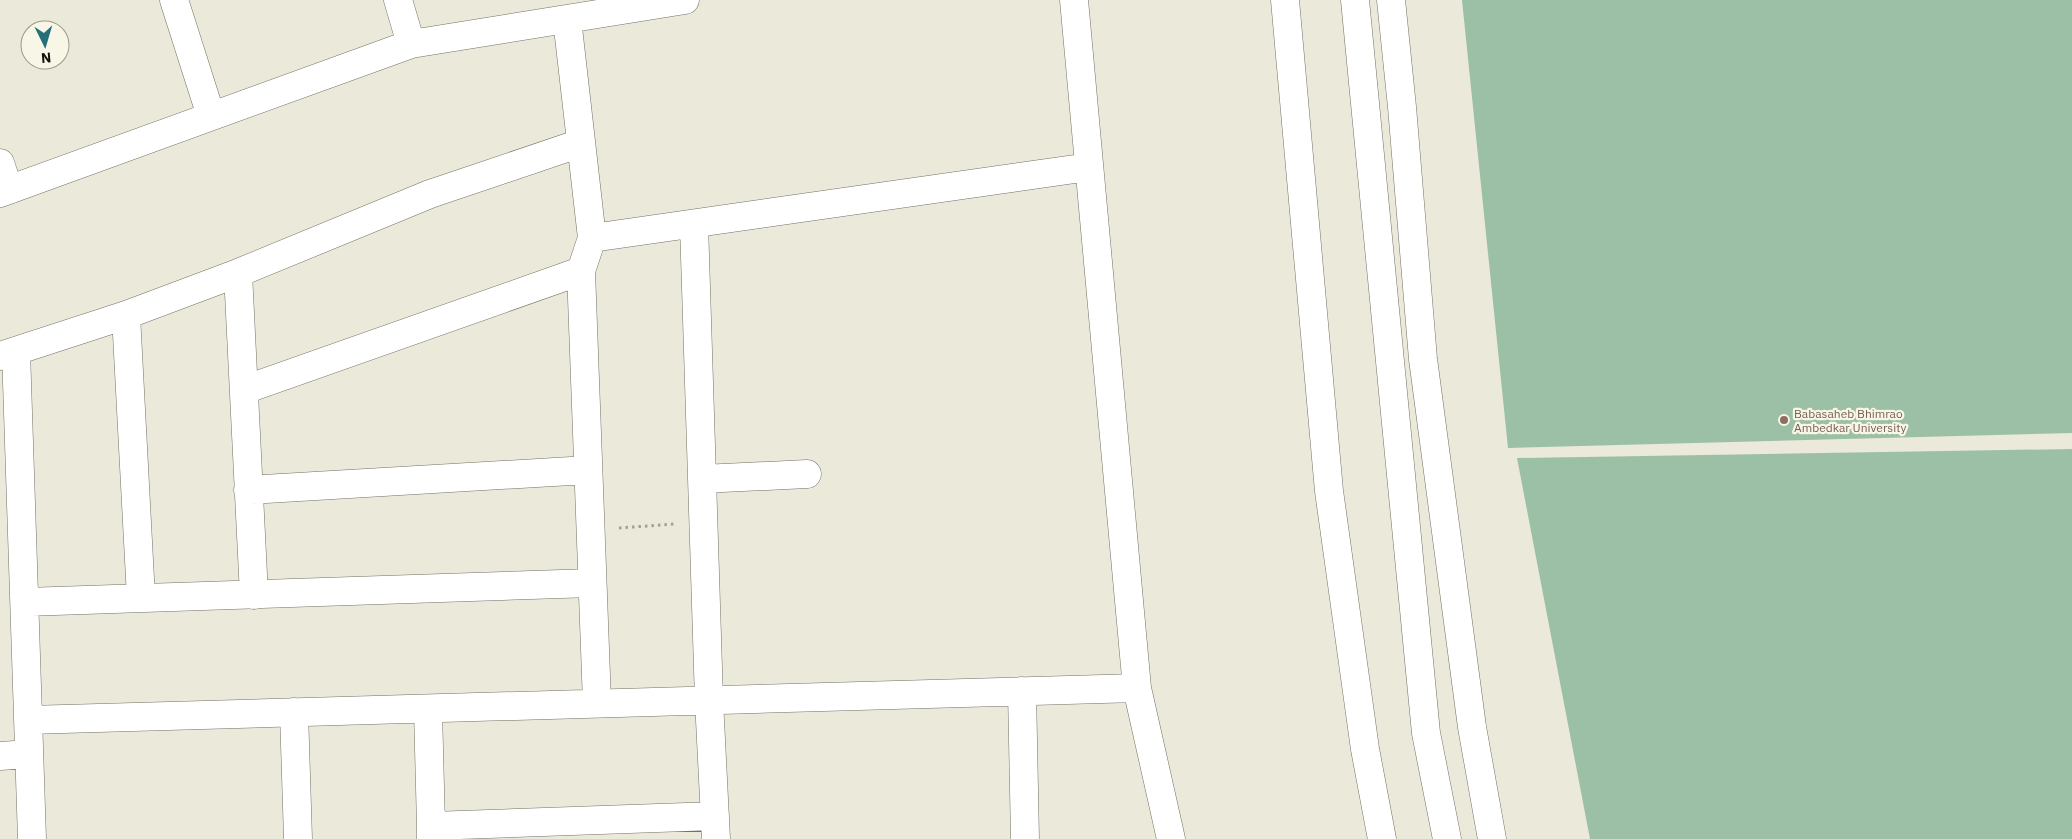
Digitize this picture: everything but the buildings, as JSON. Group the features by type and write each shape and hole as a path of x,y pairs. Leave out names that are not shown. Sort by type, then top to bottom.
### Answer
{"street":[{"path":"174,0 211,116"},
{"path":"398,0 411,44"},
{"path":"0,163 4,191 411,44 567,19 631,4 685,0"},
{"path":"1074,0 1137,688 1171,839"},
{"path":"1285,0 1330,491 1365,748 1382,839"},
{"path":"1354,0 1426,733 1447,839"},
{"path":"1391,0 1423,359 1472,727 1492,839"},
{"path":"567,19 592,238 582,271 597,703"},
{"path":"32,839 25,602 8,353 126,314 238,273 430,194 581,143"},
{"path":"592,238 1089,167"},
{"path":"428,710 431,832 715,828 709,700 694,224"},
{"path":"244,390 582,271"},
{"path":"238,273 254,595"},
{"path":"126,314 141,598"},
{"path":"248,490 588,470"},
{"path":"702,479 807,474"},
{"path":"25,602 592,583"},
{"path":"28,720 428,710 597,703 1137,688"},
{"path":"1022,691 1025,839"},
{"path":"294,712 298,839"},
{"path":"0,756 29,754"}],"path":[{"path":"591,531 703,521"}],"green space":[{"path":"1462,0 2072,0 2072,433 1508,448"},
{"path":"2072,449 2072,839 1590,839 1517,458"}],"place":[{"name":"Babasaheb Bhimrao Ambedkar University","path":"1784,420"}]}
